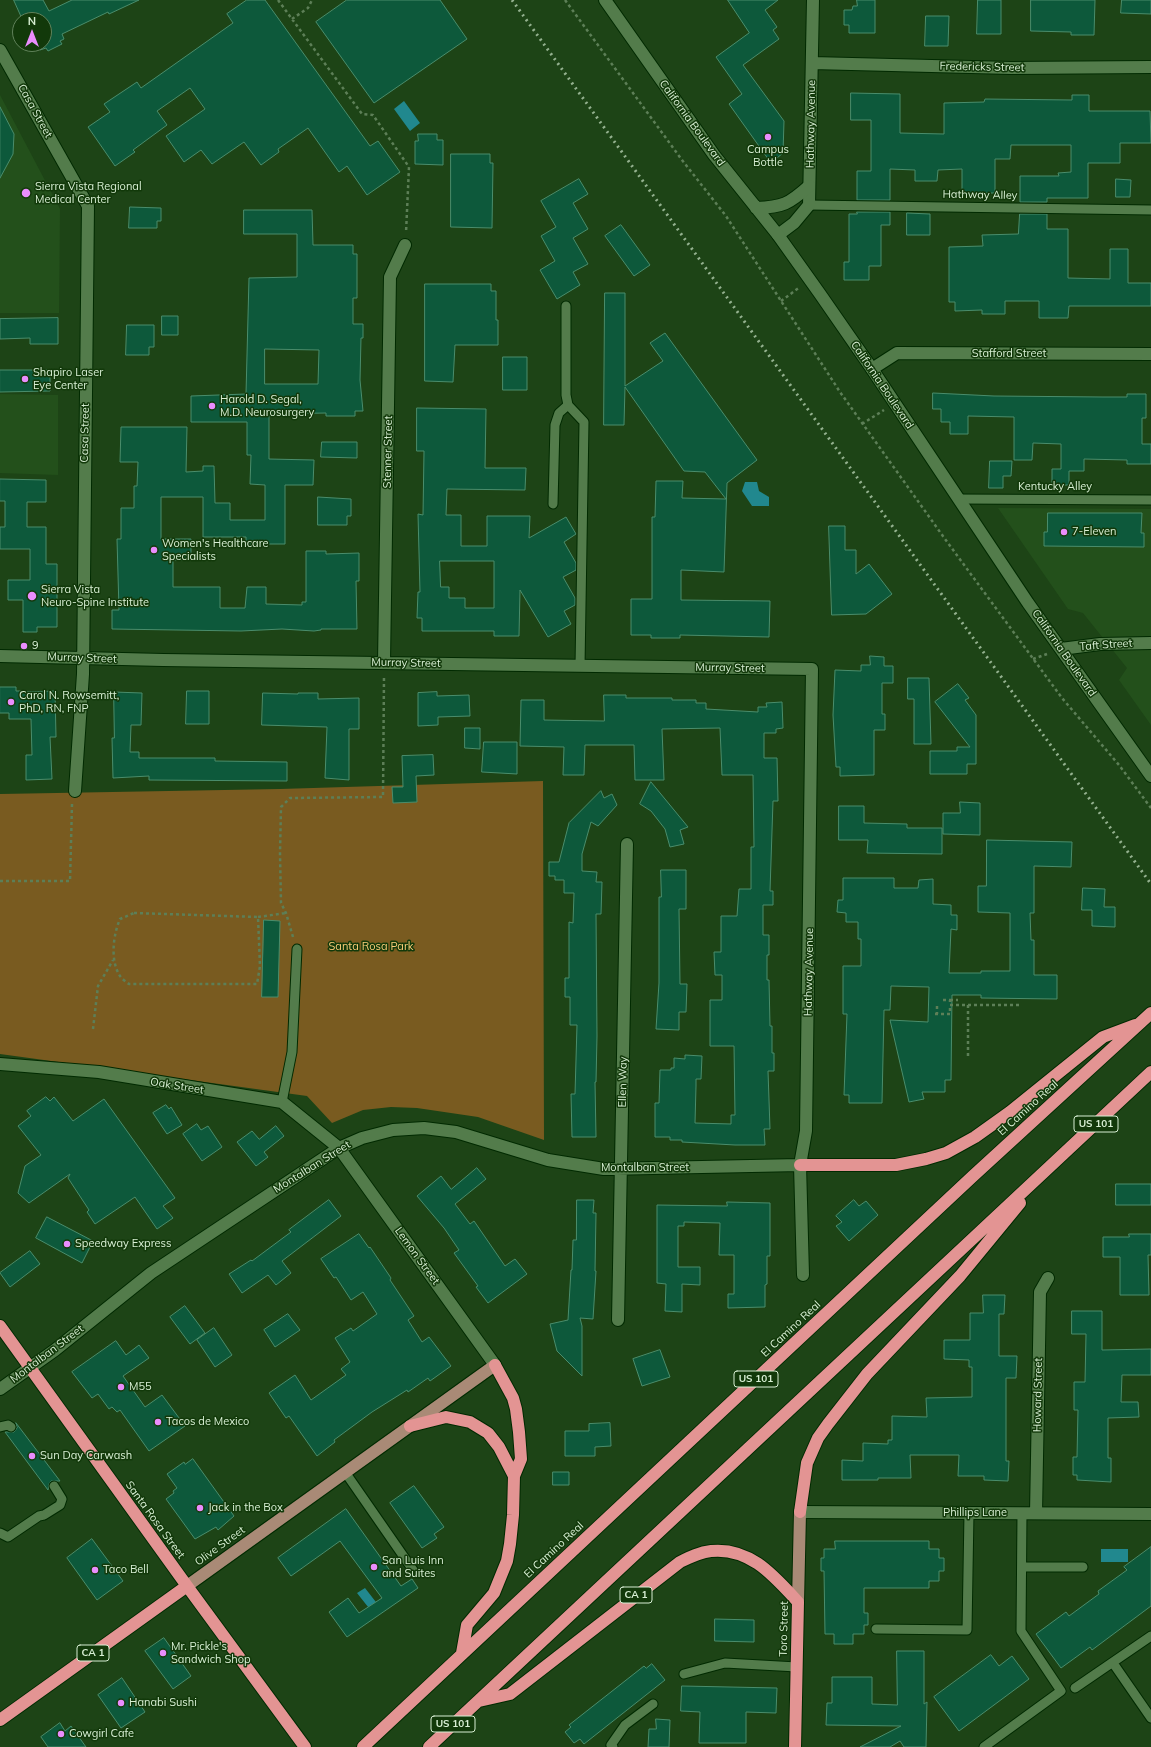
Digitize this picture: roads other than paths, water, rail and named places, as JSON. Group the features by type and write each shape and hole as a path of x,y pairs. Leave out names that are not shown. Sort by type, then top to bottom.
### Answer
{"highway":[{"name":"El Camino Real","path":"363,1747 973,1176 1151,1013"},
{"path":"800,1165 896,1165 946,1153 974,1137 1010,1112 1103,1037 1142,1022"},
{"name":"US 101","path":"429,1747 1151,1072"},
{"path":"800,1512 807,1463 818,1438 828,1424 872,1369 982,1251 1041,1176"},
{"name":"Santa Rosa Street","path":"0,1326 186,1586 305,1747"},
{"path":"462,1653 467,1625 483,1608 494,1592 507,1561 513,1515 514,1476 521,1459 520,1432 513,1398 495,1365"},
{"path":"410,1426 446,1417 470,1422 488,1433 499,1447 514,1476"},
{"name":"CA 1","path":"478,1702 510,1694 680,1562 697,1554 712,1551 729,1552 746,1556 760,1564 798,1602"},
{"name":"Olive Street","path":"0,1720 186,1586"},
{"name":"Toro Street","path":"795,1747 798,1602"}],"main road":[{"name":"Olive Street","path":"186,1586 495,1365"},
{"name":"Toro Street","path":"798,1602 800,1512"}],"street":[{"name":"California Boulevard","path":"605,0 714,155 778,235 810,280 872,369 1061,649 1151,776"},
{"name":"Hathway Avenue","path":"809,204 813,0"},
{"name":"Casa Street","path":"0,50 88,206 83,658 75,791"},
{"name":"Fredericks Street","path":"812,64 1011,68 1151,67"},
{"path":"756,208 778,208 796,198 809,186"},
{"path":"778,235 794,223 809,204"},
{"name":"Stenner Street","path":"384,662 390,276 405,245"},
{"name":"Stafford Street","path":"872,369 897,353 1151,354"},
{"name":"Taft Street","path":"1061,649 1100,644 1151,643"},
{"name":"Murray Street","path":"0,656 812,669"},
{"name":"Hathway Avenue","path":"803,1275 800,1165 806,1131 812,669"},
{"name":"Ellen Way","path":"618,1320 627,844"},
{"name":"Oak Street","path":"0,1064 99,1072 282,1102 339,1148"},
{"name":"Montalban Street","path":"0,1389 55,1350 152,1273 339,1148 377,1133 393,1130 424,1128 456,1132 548,1160 604,1169 800,1165"},
{"name":"Lemon Street","path":"339,1148 495,1365"},
{"name":"Howard Street","path":"1036,1513 1040,1292 1048,1278"},
{"name":"Phillips Lane","path":"800,1512 1151,1514"}],"lane":[{"name":"Hathway Alley","path":"809,204 1151,210"},
{"path":"566,306 566,395 568,405 584,422 580,666"},
{"path":"553,504 555,425 559,413 568,405"},
{"name":"Kentucky Alley","path":"958,498 1151,500"},
{"path":"282,1102 292,1052 297,949"},
{"path":"0,1427 8,1425 10,1427"},
{"path":"346,1472 413,1570"},
{"path":"0,1533 8,1537 39,1516 44,1515 60,1505 62,1499 54,1486"},
{"path":"876,1629 967,1630 969,1513"},
{"path":"984,1747 1061,1691 1021,1631 1022,1513"},
{"path":"1022,1567 1083,1567"},
{"path":"1075,1688 1151,1636"},
{"path":"684,1674 725,1663 797,1667"},
{"path":"1113,1663 1151,1718"},
{"path":"613,1747 611,1745 625,1725 653,1704"}],"water":[{"path":"404,101 420,123 410,131 394,109"},
{"path":"745,482 757,482 759,491 769,497 769,506 752,506 742,491"},
{"path":"1101,1549 1128,1549 1128,1562 1101,1562"},
{"path":"365,1588 379,1606 372,1612 357,1593"}],"railway":[{"path":"512,0 1151,884"}],"place":[{"name":"Campus Bottle","path":"768,137"},
{"name":"Sierra Vista Regional Medical Center","path":"26,193"},
{"name":"Shapiro Laser Eye Center","path":"25,379"},
{"name":"Harold D. Segal, M.D. Neurosurgery","path":"212,406"},
{"name":"7-Eleven","path":"1064,532"},
{"name":"Women's Healthcare Specialists","path":"154,550"},
{"name":"Sierra Vista Neuro-Spine Institute","path":"32,596"},
{"name":"9","path":"24,646"},
{"name":"Carol N. Rowsemitt, PhD, RN, FNP","path":"11,702"},
{"name":"Speedway Express","path":"67,1244"},
{"name":"M55","path":"121,1387"},
{"name":"Tacos de Mexico","path":"158,1422"},
{"name":"Sun Day Carwash","path":"32,1456"},
{"name":"Jack in the Box","path":"200,1508"},
{"name":"San Luis Inn and Suites","path":"374,1567"},
{"name":"Taco Bell","path":"95,1570"},
{"name":"Mr. Pickle's Sandwich Shop","path":"163,1653"},
{"name":"Hanabi Sushi","path":"121,1703"},
{"name":"Cowgirl Cafe","path":"61,1734"}],"park label":[{"name":"Santa Rosa Park","path":"371,947"}]}
